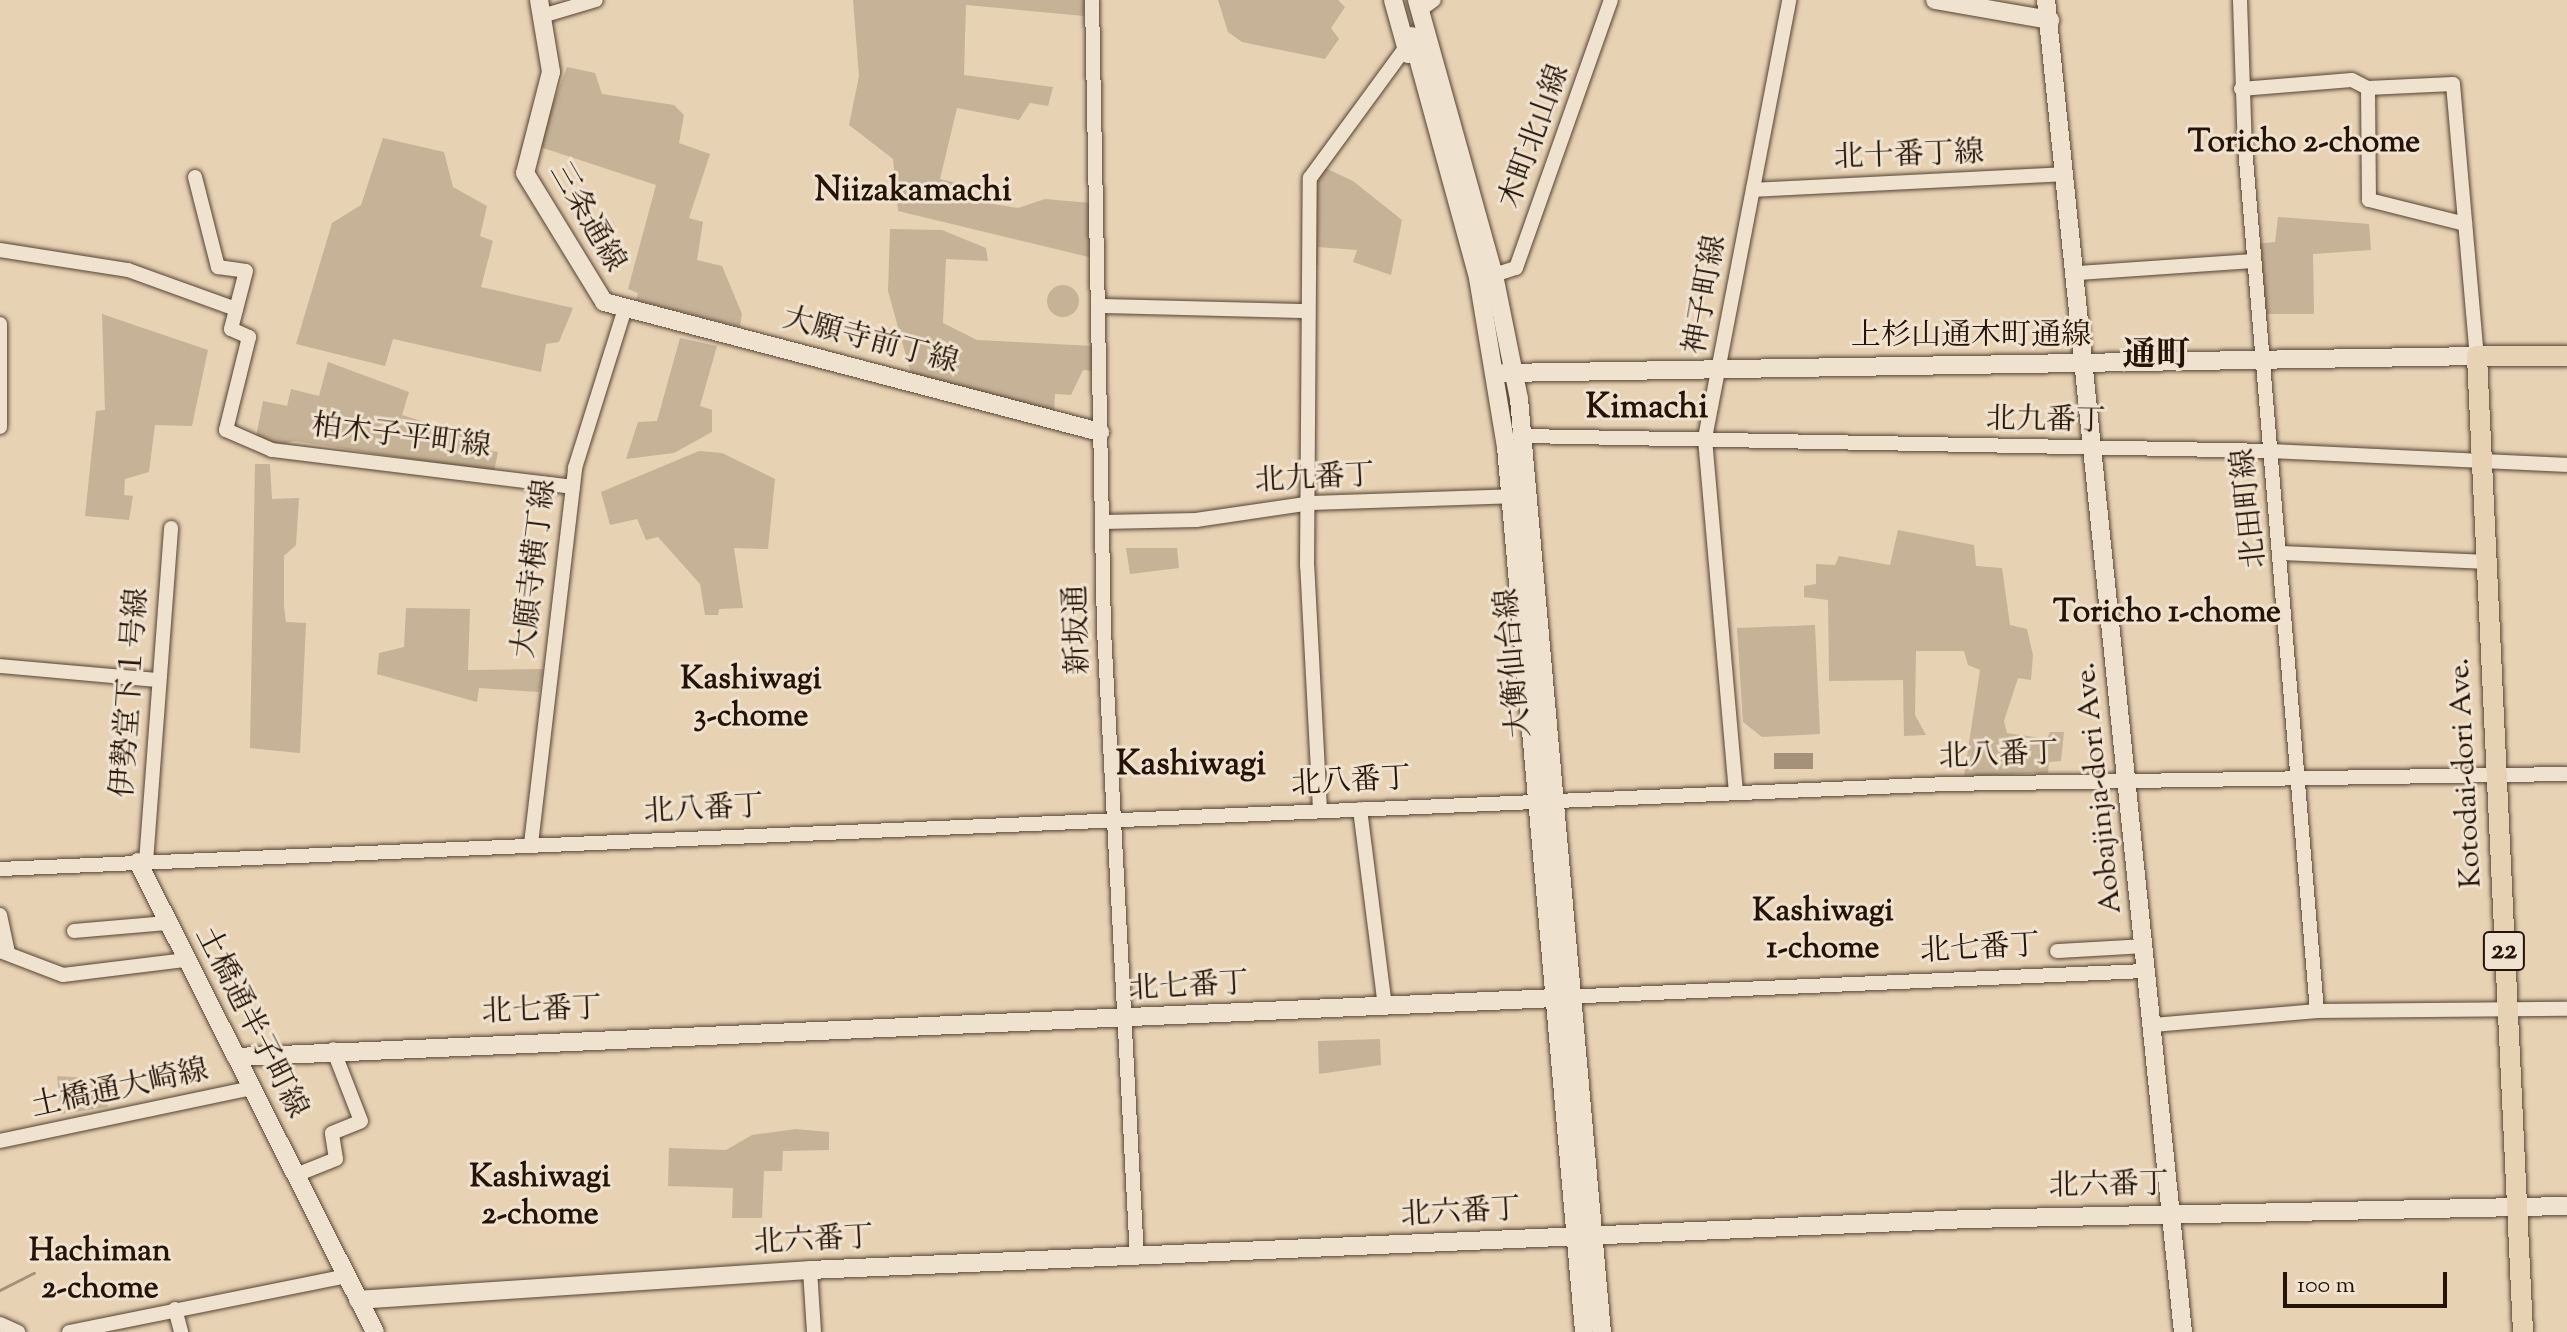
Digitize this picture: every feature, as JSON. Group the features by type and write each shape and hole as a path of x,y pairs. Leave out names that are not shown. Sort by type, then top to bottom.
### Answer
{"main road":[{"path":"2477,356 2567,356"},
{"name":"Kotodai-dori Ave.","path":"2477,356 2523,1332"}],"street":[{"path":"541,8 596,0"},
{"name":"新坂通","path":"1092,0 1101,306 1103,522 1137,1257"},
{"name":"大衡仙台線","path":"1393,0 1409,42 1488,342 1548,800"},
{"name":"木町北山線","path":"1494,275 1516,268 1611,0"},
{"name":"神子町線","path":"1736,793 1705,438 1789,0"},
{"path":"1935,0 2050,20"},
{"name":"Aobajinja-dori Ave.","path":"2046,0 2078,273 2084,364 2129,778 2145,971 2183,1332"},
{"name":"北田町線","path":"2240,0 2241,89 2254,261 2283,553 2317,1011"},
{"name":"大衡仙台線","path":"1424,3 1494,275 1524,436 1531,496 1548,800 1584,1237 1584,1332"},
{"name":"三条通線","path":"541,8 551,72 525,157 529,188 604,302 625,308"},
{"path":"1320,810 1307,580 1311,503 1304,311 1310,178 1409,42"},
{"path":"2241,89 2352,80 2368,88 2453,84 2477,356"},
{"path":"2368,88 2369,200 2465,224"},
{"name":"北十番丁線","path":"1753,190 2066,174"},
{"path":"0,250 128,270 236,309 246,271 218,267 195,177"},
{"path":"2078,273 2254,261"},
{"path":"1101,306 1304,311"},
{"name":"大願寺前丁線","path":"625,308 1100,432"},
{"name":"大願寺横丁線","path":"531,844 573,487 625,308"},
{"name":"柏木子平町線","path":"236,309 231,329 249,337 226,430 272,450 573,487"},
{"path":"0,324 0,426"},
{"name":"上杉山通木町通線","path":"1494,373 2477,356"},
{"name":"北九番丁","path":"1524,436 2272,451 2567,465"},
{"name":"北九番丁","path":"1103,522 1196,520 1311,503 1531,496"},
{"name":"伊勢堂下１号線","path":"142,862 171,528"},
{"path":"2283,553 2487,562"},
{"path":"0,666 158,680"},
{"name":"北八番丁","path":"142,862 1548,800 2129,778 2299,774 2567,774"},
{"path":"1360,809 1385,1006"},
{"path":"0,869 142,862"},
{"name":"土橋通半子町線","path":"142,862 167,923 375,1332"},
{"path":"0,915 4,952 63,975 186,960"},
{"path":"74,931 167,923"},
{"path":"2057,951 2143,946"},
{"name":"北七番丁","path":"236,1057 333,1049 1127,1019 2145,971"},
{"path":"2153,1025 2317,1011 2567,1009"},
{"path":"296,1175 336,1159 332,1133 361,1121 333,1049"},
{"name":"土橋通大崎線","path":"0,1141 251,1088"},
{"name":"北六番丁","path":"358,1300 810,1270 1584,1237 2171,1214 2567,1206"},
{"name":"大衡仙台線","path":"1584,1237 1602,1332"},
{"path":"810,1270 814,1332"},
{"path":"69,1332 346,1276"},
{"path":"175,1309 181,1332"},
{"path":"0,1324 18,1332"}],"shaded area":[{"path":"853,0 1084,0 1084,16 966,5 964,75 1053,87 1048,106 1030,103 1019,120 957,108 940,179 964,185 963,199 1018,208 1045,199 1091,203 1093,258 898,211 893,159 849,125 859,76"},
{"path":"1218,0 1338,0 1345,7 1331,28 1339,39 1325,59 1242,42 1228,32"},
{"path":"567,67 595,73 602,94 674,105 684,115 679,143 710,154 689,218 703,222 697,260 722,266 742,314 740,327 636,300 638,293 628,289 656,185 537,146"},
{"path":"383,138 444,152 453,187 487,206 480,236 493,241 481,287 573,308 559,342 546,344 541,372 393,339 385,366 296,344 332,223 361,205"},
{"path":"1319,165 1353,181 1402,220 1391,275 1353,262 1357,250 1318,247 1318,265 1309,264"},
{"path":"2278,217 2369,224 2371,250 2313,254 2314,314 2261,314 2254,244 2275,242"},
{"path":"890,229 942,230 986,248 988,261 946,259 943,323 977,340 1094,346 1095,371 1083,370 1071,395 1055,394 1054,411 911,374 888,291"},
{"path":"1063,285 1074,290 1079,301 1074,312 1063,317 1052,312 1047,301 1052,290"},
{"path":"102,314 208,350 192,426 155,425 149,472 125,479 124,495 133,496 129,520 85,516 96,411 105,410"},
{"path":"680,338 717,346 700,406 712,410 712,432 674,453 626,459 638,422 657,421"},
{"path":"328,362 409,392 402,415 467,435 465,446 498,452 494,472 294,441 273,447 256,437 263,401 287,406 291,389 319,396"},
{"path":"699,451 722,453 775,479 768,549 734,548 743,608 719,609 718,615 705,615 700,584 658,537 646,540 637,519 610,525 601,492"},
{"path":"255,464 270,464 272,499 299,498 296,545 284,556 284,607 286,622 306,623 300,753 250,748"},
{"path":"1898,530 1974,545 1976,566 2002,568 2010,625 2027,629 2033,655 2031,680 2018,678 2004,721 2007,733 2047,739 2050,732 2064,732 2061,761 2049,762 2048,773 1964,776 1980,670 1968,665 1964,651 1916,651 1915,715 1926,735 1904,736 1903,680 1829,681 1828,600 1804,597 1804,586 1816,584 1816,564 1835,565 1839,556 1890,565"},
{"path":"1126,548 1177,548 1179,568 1130,574"},
{"path":"406,608 470,609 468,670 543,669 539,692 479,688 477,702 377,674 379,653 404,647"},
{"path":"1815,625 1820,734 1762,737 1743,722 1737,628"},
{"path":"1774,753 1813,753 1813,769 1774,769"},
{"path":"1380,1039 1381,1065 1319,1074 1318,1041"},
{"path":"57,1076 105,1079 108,1107 61,1114"},
{"path":"796,1129 829,1132 829,1150 783,1151 782,1171 764,1171 762,1218 732,1218 733,1188 668,1186 669,1148 726,1150 752,1135"}],"waterway":[{"path":"0,1290 34,1273"}],"district":[{"name":"Toricho 2-chome","path":"2304,143"},
{"name":"Niizakamachi","path":"913,192"},
{"name":"通町","path":"2156,357"},
{"name":"Kimachi","path":"1647,409"},
{"name":"Toricho 1-chome","path":"2167,613"},
{"name":"Kashiwagi 3-chome","path":"751,700"},
{"name":"Kashiwagi","path":"1191,766"},
{"name":"Kashiwagi 1-chome","path":"1823,932"},
{"name":"Kashiwagi 2-chome","path":"540,1198"},
{"name":"Hachiman 2-chome","path":"100,1272"}]}
